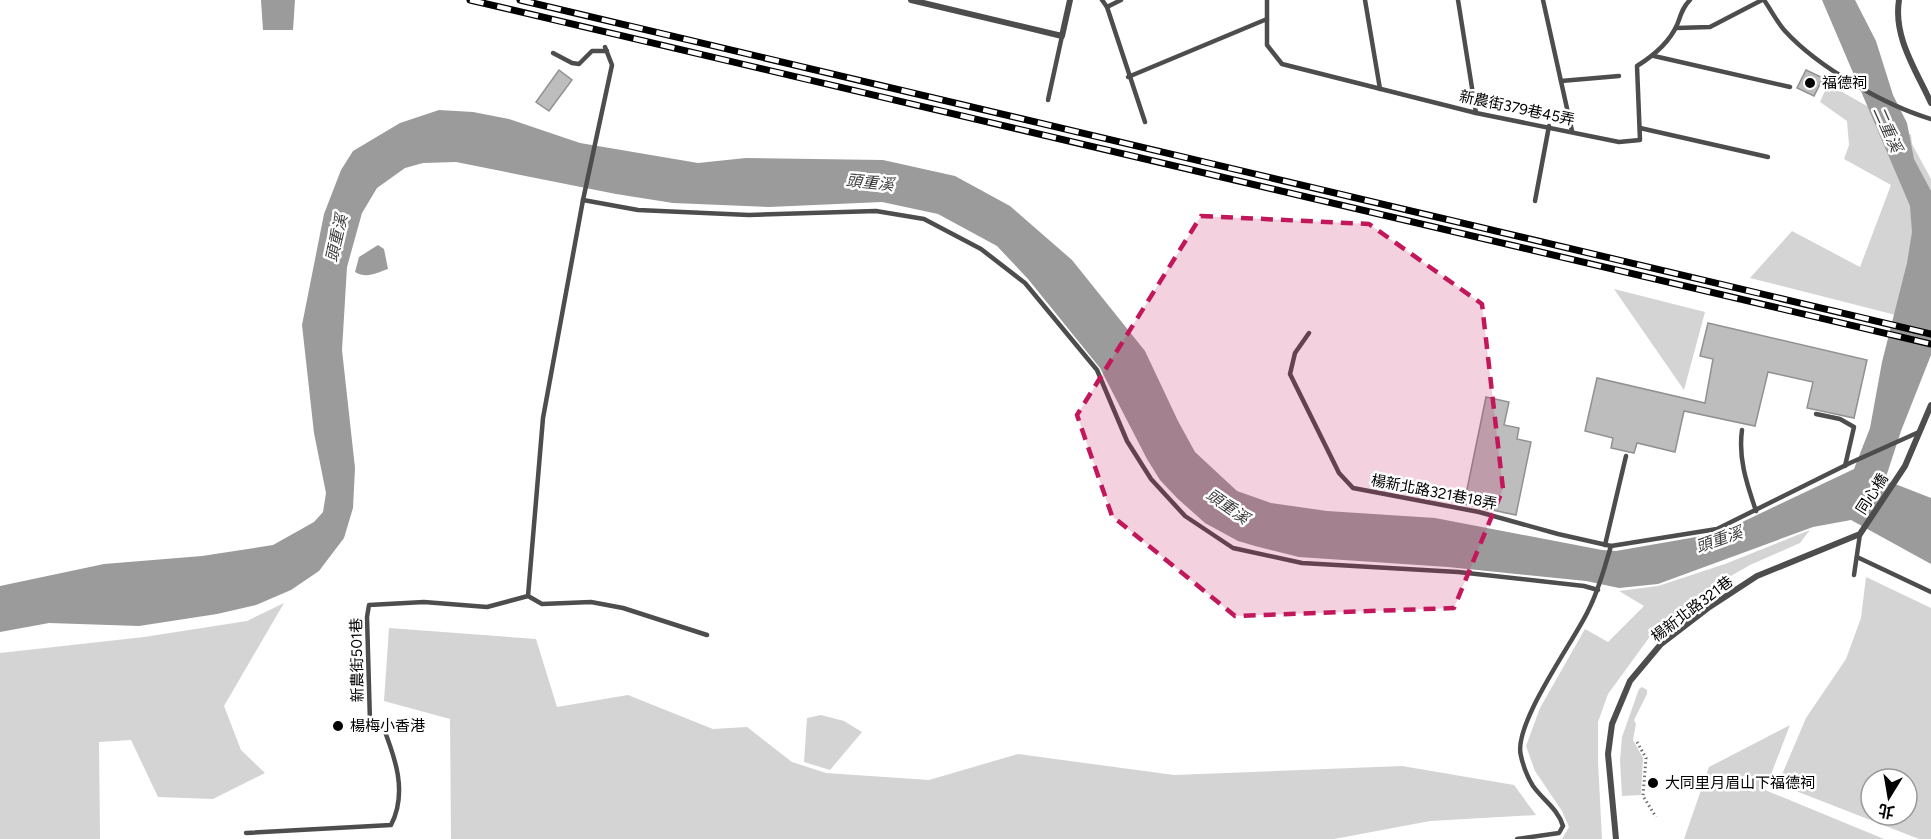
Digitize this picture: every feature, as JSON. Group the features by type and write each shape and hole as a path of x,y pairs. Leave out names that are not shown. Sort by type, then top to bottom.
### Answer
{"street":[{"path":"912,0 1062,36 1070,0"},
{"path":"1899,0 1897,14 1900,33 1931,103"},
{"path":"1919,432 1931,405"},
{"name":"同心橋","path":"1860,534 1905,466 1919,432"},
{"name":"楊新北路321巷","path":"1616,839 1608,754 1612,724 1630,681 1660,644 1708,608 1757,576 1860,534"}],"lane":[{"path":"1102,0 1107,7 1128,77 1145,122"},
{"path":"1107,7 1120,0"},
{"name":"新農街379巷45弄","path":"1267,0 1267,45 1282,64 1476,113 1550,126 1619,142 1640,140 1640,128"},
{"path":"1365,0 1380,89"},
{"path":"1458,0 1476,113"},
{"path":"1544,0 1572,131"},
{"path":"1676,28 1710,27 1763,0 1784,30 1805,50 1852,82 1911,113 1931,119"},
{"path":"1687,1 1676,28 1654,56 1637,66 1640,128 1768,157"},
{"path":"1128,77 1267,19"},
{"path":"1048,100 1062,36"},
{"path":"528,596 543,418 583,200 612,65 606,49 592,51 579,64 572,63 553,53"},
{"path":"1654,56 1790,87"},
{"path":"1561,81 1618,76"},
{"path":"1535,201 1550,126"},
{"path":"583,200 638,210 749,215 876,212 924,219 981,249 1025,283 1097,370 1127,441 1151,479 1185,516 1233,548 1302,563 1458,572 1599,588"},
{"name":"楊新北路321巷18弄","path":"1309,333 1295,353 1290,374 1339,473 1353,488 1479,512 1611,547"},
{"path":"1816,414 1840,419 1854,427 1848,464"},
{"path":"1742,430 1740,442 1743,475 1756,511"},
{"path":"1517,839 1558,833 1563,826 1560,815 1533,786 1520,754 1524,729 1552,671 1588,613 1599,588 1611,547 1717,529 1848,464 1919,432"},
{"path":"1605,545 1626,456"},
{"path":"1854,575 1860,534"},
{"path":"1857,557 1931,592"},
{"name":"新農街501巷","path":"246,833 390,825 398,810 400,790 393,753 382,724 370,722 367,617 369,605 424,602 487,607 528,596 542,604 591,602 623,608 707,635"}],"path":[{"path":"1637,742 1646,758 1643,796 1656,817"}],"highlighted area":[{"path":"1201,216 1369,224 1482,304 1503,489 1454,608 1235,616 1112,516 1077,415"}],"shaded area":[{"path":"1828,84 1897,123 1911,135 1912,144 1931,179 1931,324 1750,278 1792,231 1860,267 1891,185 1844,159 1849,145 1847,121 1820,102"},
{"path":"1614,289 1705,312 1684,390"},
{"path":"1810,530 1800,543 1750,565 1701,593 1651,635 1608,694 1598,722 1602,839 1562,839 1569,827 1562,811 1535,771 1526,746 1540,708 1585,629 1608,642 1644,606 1619,591 1658,586 1725,564"},
{"path":"1866,577 1931,608 1931,839 1919,839 1888,827 1919,827 1919,767 1859,767 1859,816 1778,784 1806,718 1846,659 1861,618"},
{"path":"284,603 224,706 241,750 265,773 213,799 158,797 131,740 99,742 100,839 0,839 0,653 144,637 247,621"},
{"path":"389,628 536,639 557,707 628,695 713,729 747,727 792,762 826,773 929,780 1018,754 1174,775 1402,766 1514,785 1536,815 1430,821 1334,839 451,839 450,719 384,701"},
{"path":"1642,687 1647,690 1647,694 1634,720 1636,724 1633,740 1643,758 1641,795 1622,796 1620,760 1622,737 1639,689"},
{"path":"821,715 844,721 862,732 830,770 804,762 807,718"},
{"path":"1790,725 1765,790 1884,839 1684,839 1709,767"}],"water":[{"path":"261,0 295,0 293,30 263,30"},
{"path":"1822,0 1855,0 1876,41 1893,95 1907,123 1914,159 1931,191 1931,355 1901,431 1885,480 1931,498 1931,564 1851,520 1813,527 1658,584 1619,588 1586,581 1448,567 1299,557 1255,546 1238,541 1205,523 1177,498 1160,480 1147,459 1100,368 1028,279 997,246 938,214 882,202 769,207 673,203 456,162 423,163 405,168 377,188 362,213 347,267 342,350 355,468 353,508 344,538 319,571 291,590 256,605 217,614 139,626 49,623 0,632 0,586 104,564 202,556 273,545 314,522 323,512 326,493 314,433 302,325 324,214 341,170 353,151 400,123 439,110 473,112 509,119 580,143 698,163 746,158 883,160 955,176 1010,206 1072,260 1145,351 1195,452 1237,491 1271,503 1327,511 1435,518 1616,551 1719,533 1854,469 1870,428 1882,362 1907,263 1912,232 1910,206"},
{"path":"378,245 384,249 388,269 368,275 355,272 359,257"}],"building":[{"path":"559,70 572,80 549,111 536,102"},
{"name":"福德祠","path":"1806,70 1823,78 1814,96 1797,88"},
{"path":"1708,323 1867,360 1854,418 1807,408 1813,382 1768,372 1755,426 1684,411 1675,452 1637,443 1634,453 1611,448 1613,438 1585,431 1597,378 1705,403 1713,359 1700,356"},
{"path":"1486,397 1509,402 1504,425 1519,428 1517,439 1531,442 1516,515 1464,504"}],"railway":[{"path":"470,0 1931,344"},
{"path":"520,0 1931,334"}],"place":[{"name":"福德祠","path":"1810,83"},
{"name":"楊梅小香港","path":"338,726"},
{"name":"大同里月眉山下福德祠","path":"1653,783"}],"water label":[{"name":"二重溪","path":"1888,129"},
{"name":"頭重溪","path":"870,182"},
{"name":"頭重溪","path":"336,238"},
{"name":"頭重溪","path":"1228,506"},
{"name":"頭重溪","path":"1719,539"}]}
